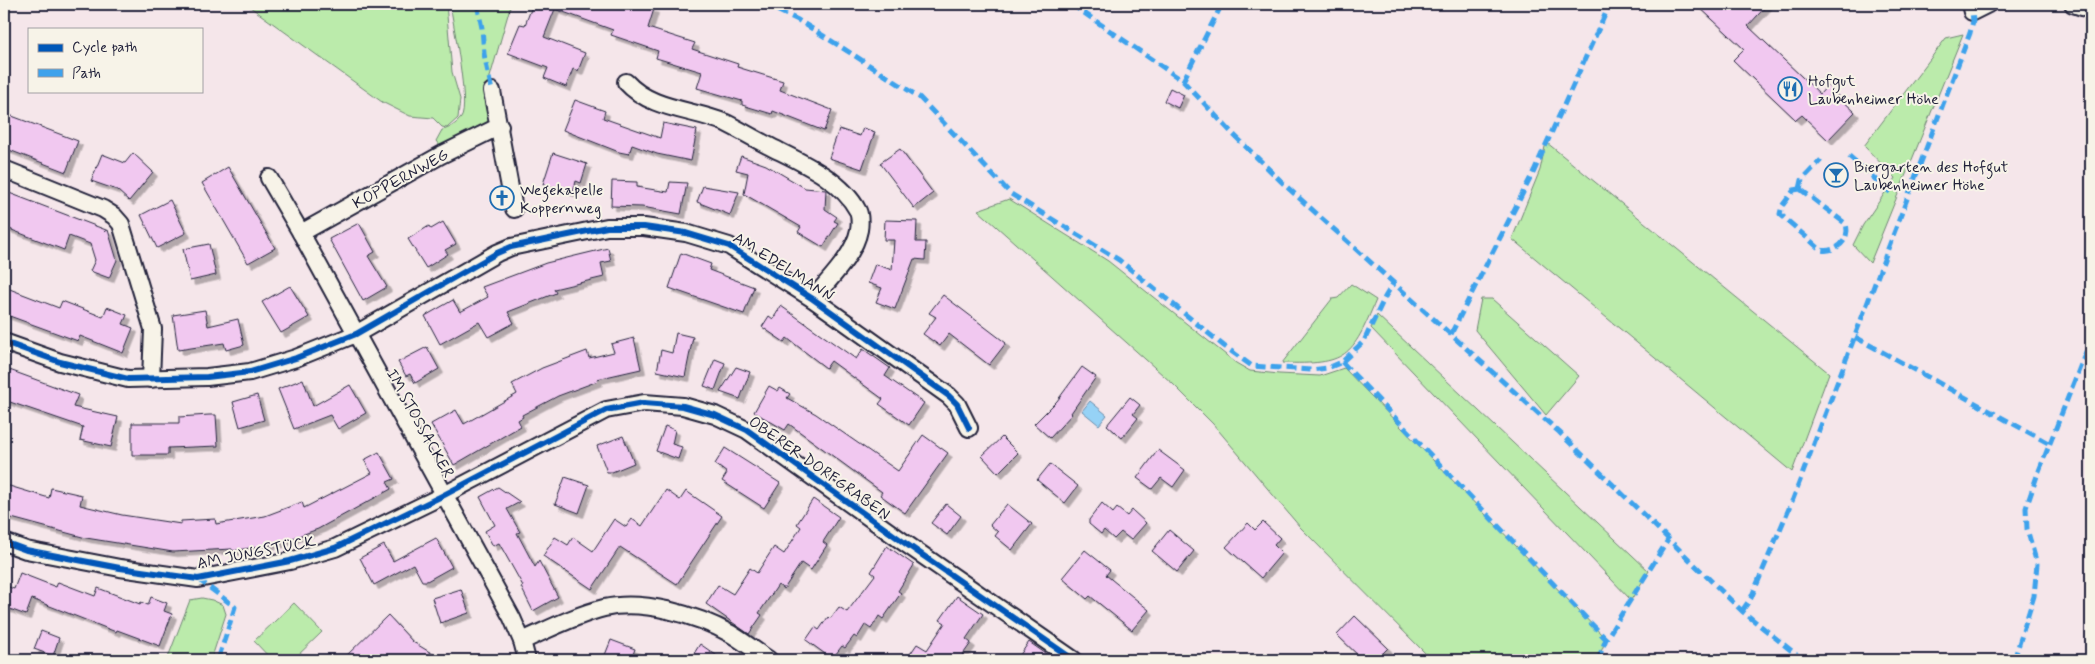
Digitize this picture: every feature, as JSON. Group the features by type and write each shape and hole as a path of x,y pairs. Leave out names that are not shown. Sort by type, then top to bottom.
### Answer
{"street":[{"path":"1971,8 1988,4"},
{"path":"2073,4 2091,10"},
{"path":"626,82 632,89 659,104 726,123 815,170 842,191 859,212 859,230 850,252 813,299"},
{"path":"492,91 514,209"},
{"name":"KOPPERNWEG","path":"301,233 441,155 500,126"},
{"path":"4,169 103,210 114,216 121,224 153,329 151,379"},
{"name":"IM STOSSACKER","path":"269,178 512,618 522,641 527,660"},
{"name":"AM EDELMANN","path":"4,342 60,362 128,379 207,377 250,372 296,358 356,334 497,253 520,245 607,227 644,227 686,232 729,246 813,299 948,396 956,404 969,428"},
{"name":"OBERER DORFGRABEN","path":"444,496 606,410 644,403 684,406 715,415 747,430 894,536 1074,660"},
{"name":"AM JUNGSTÜCK","path":"4,542 26,550 120,568 198,579 290,561 335,548 444,496"},
{"path":"522,641 583,614 606,608 641,607 676,612 703,622 730,634 769,660"}],"green space":[{"path":"246,4 446,4 452,72 460,99 458,118 447,128 442,127 433,118 410,116 382,102"},
{"path":"450,4 511,4 486,91 493,117 487,125 443,150 436,141 442,130 455,124 461,118 463,111 462,82"},
{"path":"1963,34 1870,263 1853,245 1863,225 1895,178 1864,146 1946,38"},
{"path":"1546,142 1829,373 1792,472 1512,239 1540,170"},
{"path":"1009,199 1108,261 1236,363 1250,371 1320,376 1344,368 1606,639 1598,660 1432,660 1300,527 1213,424 1173,384 978,210"},
{"path":"1351,284 1376,300 1353,346 1344,354 1334,359 1321,362 1282,363 1332,299 1338,298"},
{"path":"1481,299 1492,299 1579,376 1546,415 1475,330"},
{"path":"1377,315 1649,571 1631,600 1371,328"},
{"path":"202,598 223,605 226,614 211,660 167,660 190,600"},
{"path":"294,603 322,632 293,660 272,660 254,641"}],"water":[{"path":"1090,401 1107,415 1099,425 1082,411"}],"building":[{"path":"533,4 638,4 654,9 648,28 695,43 692,49 738,64 737,67 783,81 780,90 832,110 824,131 773,111 772,114 742,105 742,101 697,88 702,72 656,58 658,51 611,35 613,30 555,9 544,37 585,53 578,71 573,69 566,87 544,78 548,68 508,53 520,24 525,25"},
{"name":"Hofgut Laubenheimer Höhe","path":"1696,4 1768,4 1748,26 1820,94 1827,86 1855,112 1828,140 1802,115 1796,120 1733,60 1744,49"},
{"path":"1170,88 1184,95 1178,108 1164,101"},
{"path":"575,100 605,111 603,118 660,138 663,123 697,130 691,161 657,154 632,145 629,154 619,152 563,130"},
{"path":"4,113 78,141 66,172 4,148"},
{"path":"863,128 875,132 862,169 829,158 839,129 860,136"},
{"path":"900,149 933,193 914,208 880,163"},
{"path":"133,153 153,172 129,201 117,190 91,181 102,154 125,163"},
{"path":"553,153 587,164 581,183 576,181 573,193 543,184"},
{"path":"741,156 766,165 805,188 826,190 825,209 837,217 834,221 838,223 823,247 798,232 801,227 744,194 748,173 736,170"},
{"path":"228,167 275,248 248,263 202,183"},
{"path":"612,181 637,182 637,187 668,192 670,182 687,183 681,214 642,207 611,206"},
{"path":"703,186 739,192 730,215 697,202"},
{"path":"4,191 106,230 104,232 108,230 117,260 109,278 90,271 95,260 90,244 69,236 64,250 4,227"},
{"path":"170,200 186,233 157,248 141,215"},
{"path":"885,220 917,221 916,242 926,242 925,260 914,259 895,309 876,302 882,288 868,283 875,264 892,270 894,240 884,240"},
{"path":"443,222 456,244 445,250 448,254 426,268 408,239 429,226 431,229"},
{"path":"359,223 375,252 368,256 387,287 363,301 329,239"},
{"path":"209,244 216,275 190,281 183,249"},
{"path":"608,248 611,261 601,263 604,277 554,289 556,293 508,312 514,323 488,337 479,322 440,344 425,316 453,300 460,312 488,297 482,287 546,263"},
{"path":"681,253 711,264 709,270 754,287 744,314 669,288"},
{"path":"290,286 309,317 281,333 262,302"},
{"path":"7,288 59,308 62,301 103,317 107,307 127,315 123,324 133,328 123,353 80,336 78,341 4,314 4,296"},
{"path":"943,295 1006,343 989,365 949,334 940,346 923,334 936,317 929,313"},
{"path":"781,306 856,359 863,349 890,368 885,376 924,403 909,425 879,404 883,399 831,361 826,368 787,338 784,342 762,327 769,316 773,319"},
{"path":"205,310 208,326 238,319 244,345 226,350 224,343 178,350 173,315"},
{"path":"676,333 693,337 685,377 657,371 661,350 672,353"},
{"path":"634,338 641,369 597,379 598,381 558,396 522,415 523,417 518,420 521,426 454,465 431,424 456,410 464,424 517,394 512,384 542,368 587,351 589,358 614,352 611,344"},
{"path":"427,347 439,369 415,383 410,374 406,376 398,362"},
{"path":"715,359 725,363 715,390 704,386"},
{"path":"736,367 750,372 740,399 720,392"},
{"path":"1082,367 1096,377 1072,414 1050,438 1034,424 1057,401"},
{"path":"4,368 78,395 73,407 118,417 111,447 80,440 83,427 4,400"},
{"path":"303,379 313,406 350,385 366,413 338,429 330,415 294,429 278,389"},
{"path":"769,386 778,391 780,388 790,394 787,398 816,414 898,471 923,435 948,453 905,513 880,495 882,492 789,424 785,430 754,412"},
{"path":"257,395 264,420 240,427 233,402"},
{"path":"1130,397 1140,405 1133,414 1138,418 1122,438 1107,425"},
{"path":"216,415 218,446 168,448 168,455 132,455 132,423 179,423 179,417"},
{"path":"665,426 675,430 672,444 682,447 678,459 656,451"},
{"path":"623,436 634,463 612,472 607,472 597,446"},
{"path":"1002,437 1018,453 998,473 982,456"},
{"path":"725,448 780,483 764,508 722,481 727,473 715,464"},
{"path":"1158,450 1185,470 1173,487 1161,478 1152,489 1137,478"},
{"path":"379,452 394,479 387,482 391,489 318,529 279,543 232,551 232,549 173,552 86,538 4,516 6,485 49,498 51,488 82,495 80,505 122,515 181,524 181,521 215,519 216,524 265,516 302,502 304,508 372,473 364,460"},
{"path":"1050,464 1078,486 1065,503 1037,480"},
{"path":"565,477 589,485 579,513 555,504"},
{"path":"498,487 520,502 507,509 520,532 517,533 535,567 539,561 558,597 533,611 521,587 523,586 499,543 493,546 485,531 495,525 480,497"},
{"path":"666,490 680,500 686,491 722,516 677,584 620,547 592,589 543,556 555,537 568,545 573,537 593,551 614,519 626,527 632,519 642,526"},
{"path":"813,499 839,517 823,542 827,545 811,570 801,563 784,589 778,585 759,613 762,615 749,634 706,604 718,585 733,594 750,568 757,573 774,547 784,554 801,527 797,524"},
{"path":"1102,503 1113,513 1117,508 1127,516 1132,510 1146,523 1131,540 1121,532 1114,539 1104,530 1101,534 1089,524 1089,520"},
{"path":"946,504 961,516 947,535 931,523"},
{"path":"1007,504 1032,524 1012,550 995,536 998,532 990,525"},
{"path":"1263,522 1280,538 1274,545 1282,553 1261,578 1226,547 1248,523 1255,530"},
{"path":"1169,530 1194,551 1177,572 1152,551"},
{"path":"436,538 452,567 427,581 422,581 413,564 374,585 360,558 384,545 393,561"},
{"path":"887,546 914,565 898,591 901,593 883,619 879,616 871,629 865,625 857,638 854,636 845,648 842,646 832,659 806,640 815,627 819,630 828,617 830,619 839,607 847,612 875,575 871,572"},
{"path":"1085,550 1110,570 1106,575 1149,610 1132,630 1090,596 1087,599 1062,578"},
{"path":"20,573 56,587 58,582 95,596 98,588 140,604 141,602 148,605 151,597 167,603 164,611 172,614 160,646 117,630 116,632 32,599 26,615 4,607 4,585 14,589"},
{"path":"461,589 469,613 440,623 432,598"},
{"path":"957,596 983,614 966,639 971,643 959,660 906,660 917,644 927,650 945,623 940,620"},
{"path":"388,615 413,642 443,660 342,660"},
{"path":"1355,616 1388,648 1376,660 1363,660 1337,635"},
{"path":"41,631 59,638 53,656 34,649"},
{"path":"611,640 635,649 631,660 603,660"},
{"path":"1029,642 1055,660 1019,660 1022,656 1020,655"},
{"path":"700,644 723,660 700,660 693,655"}],"marked path":[{"path":"477,4 482,28 484,54 492,91"},
{"path":"764,4 798,20 919,97 1011,194 1119,260 1224,346 1252,366 1311,370 1328,368 1342,362 1364,341 1394,282"},
{"path":"1071,4 1183,81 1287,187 1559,432 1742,611 1803,660"},
{"path":"1183,81 1222,4"},
{"path":"1451,334 1534,171 1609,6"},
{"path":"1742,611 1751,598 1793,499 1970,33 1973,21 1972,12"},
{"path":"1849,156 1891,193"},
{"path":"1800,189 1802,180 1821,160"},
{"path":"1800,189 1846,224 1846,235 1837,247 1821,250 1780,214 1782,206 1794,190 1800,189"},
{"path":"1855,337 2050,444"},
{"path":"2014,660 2034,596 2037,564 2027,529 2026,508 2091,339"},
{"path":"1342,362 1606,639"},
{"path":"1598,660 1606,639 1668,540"},
{"path":"198,579 235,607 218,660"}],"cycle path":[{"path":"4,342 60,362 128,379 207,377 250,372 296,358 356,334 497,253 511,247 607,227 644,227 686,233 729,246 813,299 949,396 957,404 969,428"},
{"path":"4,542 26,550 120,568 198,579 290,561 335,548 444,495 606,410 644,403 683,406 715,415 747,430 902,541 1074,660"}],"place":[{"name":"Hofgut Laubenheimer Höhe","path":"1790,89"},
{"name":"Biergarten des Hofgut Laubenheimer Höhe","path":"1836,175"},
{"name":"Wegekapelle Koppernweg","path":"502,198"}]}
